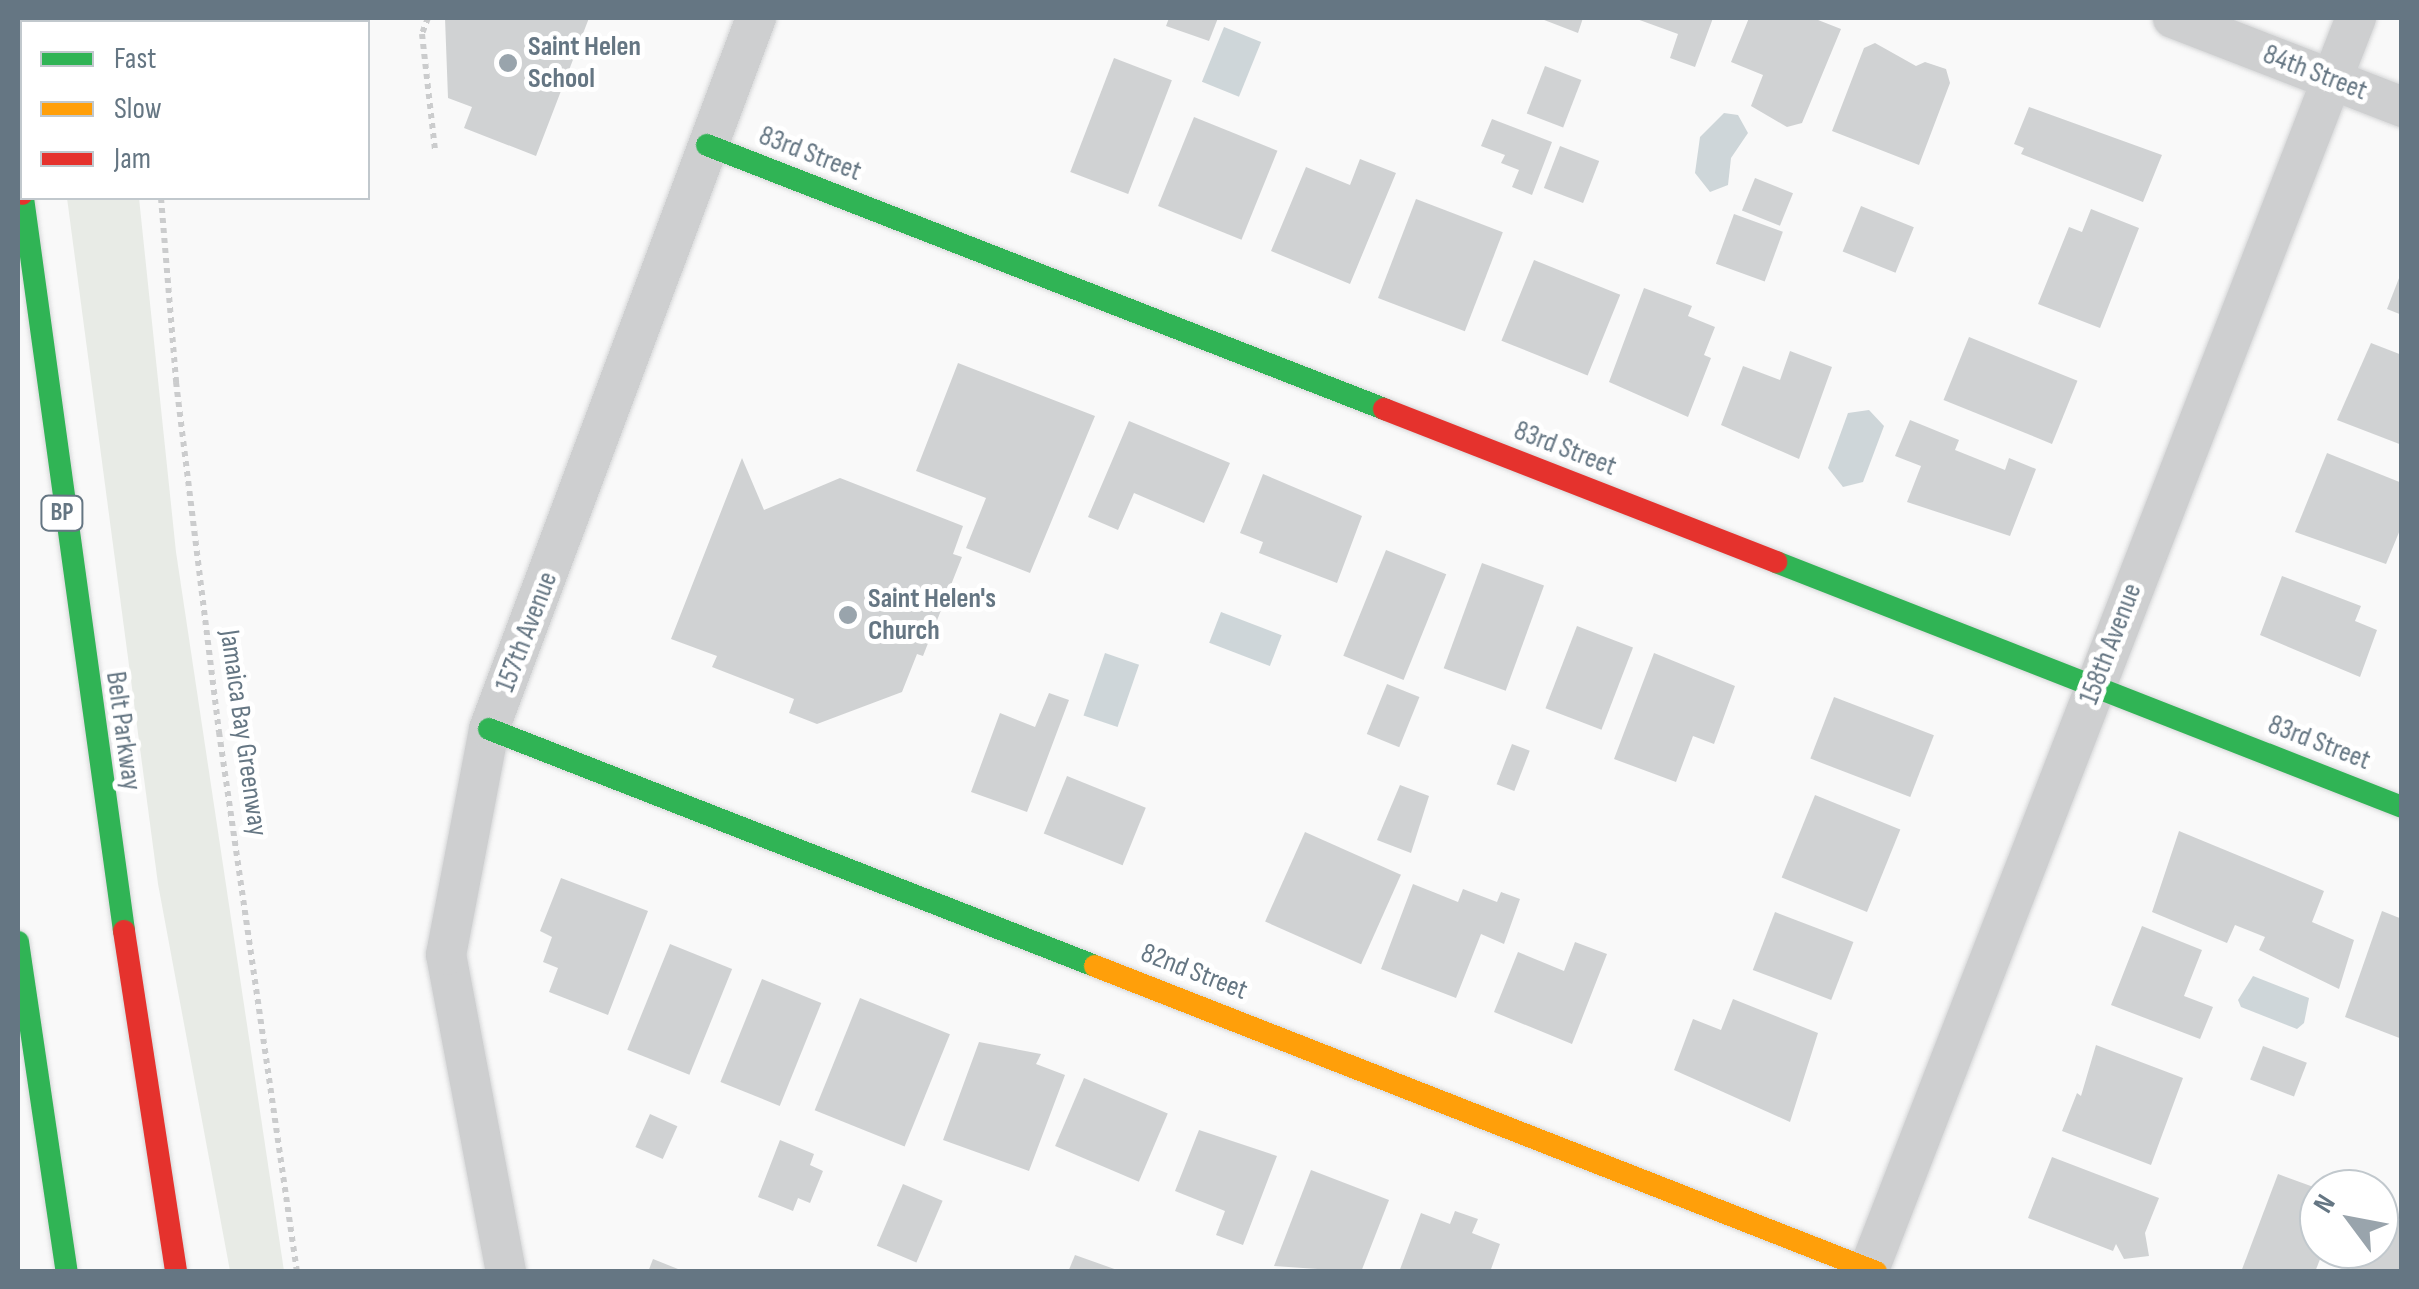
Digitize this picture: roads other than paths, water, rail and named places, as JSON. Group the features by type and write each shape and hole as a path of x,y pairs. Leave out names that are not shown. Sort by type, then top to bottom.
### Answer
{"main road":[{"name":"83rd Street","path":"706,145 2402,807"},
{"name":"Belt Parkway","path":"24,200 89,703 176,1272"},
{"name":"82nd Street","path":"488,729 1871,1270"},
{"path":"18,942 67,1272"}],"street":[{"name":"157th Avenue","path":"506,1272 446,955 488,729 756,18"},
{"name":"84th Street","path":"2173,18 2402,107"},
{"name":"158th Avenue","path":"1871,1270 2356,18"}],"place":[{"name":"Saint Helen School","path":"508,63"},
{"name":"Saint Helen's Church","path":"848,615"}]}
